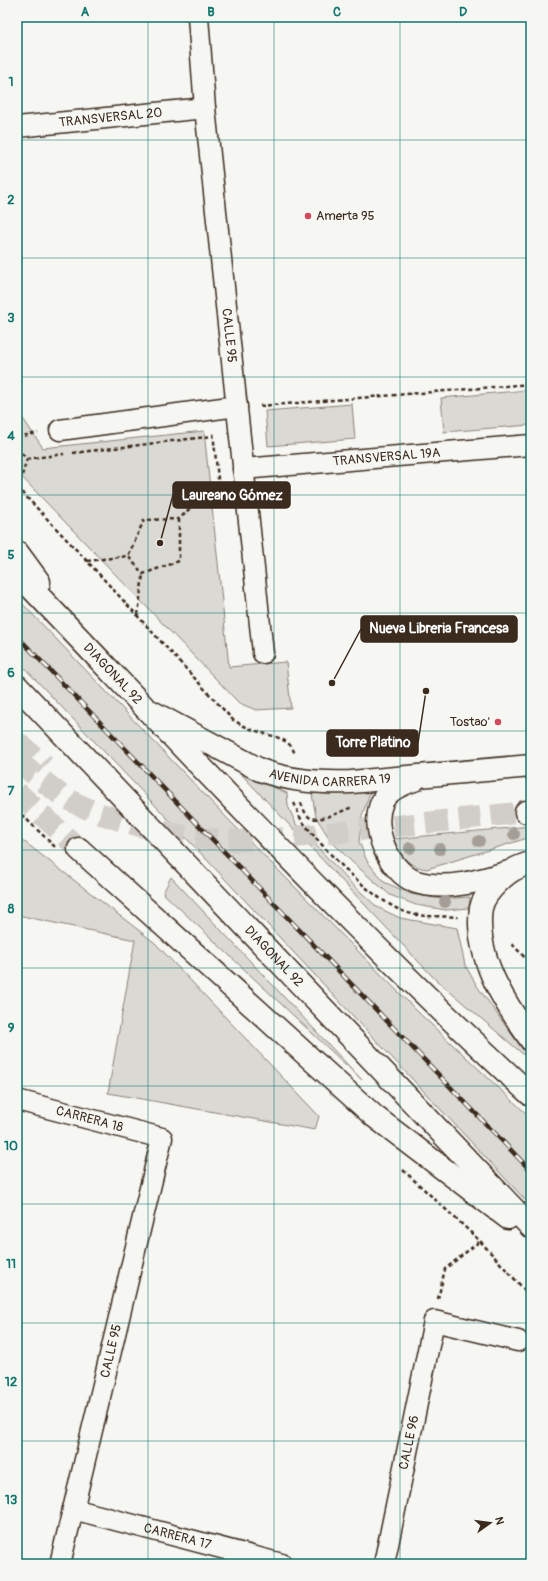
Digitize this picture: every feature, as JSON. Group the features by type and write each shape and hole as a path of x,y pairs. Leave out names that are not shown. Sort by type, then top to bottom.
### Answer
{"main road":[{"path":"17,552 83,643"},
{"name":"DIAGONAL 92","path":"17,573 302,872 394,966 531,1095"},
{"name":"DIAGONAL 92","path":"17,686 531,1227"},
{"name":"AVENIDA CARRERA 19","path":"146,708 260,770 297,781 343,782 531,766"},
{"path":"422,776 392,790 382,801 378,816 381,838 389,858 401,873 415,881 433,885 457,884 483,880 531,863"},
{"path":"79,849 374,1116 531,1236"},
{"path":"509,872 488,892 481,908 481,937 486,959 495,982 506,1003 531,1040"}],"street":[{"name":"CALLE 95","path":"198,17 205,108 263,653"},
{"name":"TRANSVERSAL 20","path":"17,127 205,108"},
{"path":"60,430 237,406"},
{"name":"TRANSVERSAL 19A","path":"243,468 531,445"},
{"name":"CARRERA 18","path":"17,1100 162,1138"},
{"name":"CALLE 95","path":"60,1564 162,1138"},
{"path":"434,1321 518,1341"},
{"name":"CALLE 96","path":"384,1564 434,1321"},
{"name":"CARRERA 17","path":"73,1509 282,1564"}],"path":[{"path":"257,406 531,384"},
{"path":"128,556 144,520 179,519 204,494 218,488 211,410"},
{"path":"27,459 214,436"},
{"path":"17,448 27,459"},
{"path":"27,459 18,487 234,720 259,732 276,736 287,742 294,749 297,761 297,781 300,802 309,817"},
{"path":"143,574 178,561 179,519"},
{"path":"87,561 128,556"},
{"path":"128,556 143,574 138,616"},
{"path":"297,781 292,791 294,803 302,821 336,859 366,887 387,903 411,914 458,917"},
{"path":"512,944 531,964"},
{"path":"434,1321 445,1269 480,1241"}],"shaded area":[{"path":"528,390 530,425 444,432 441,398"},
{"path":"352,404 355,439 268,446 265,411"},
{"path":"17,410 43,448 204,431 229,667 286,662 291,708 256,710 239,703 17,472"},
{"path":"17,598 225,816 419,1013 531,1118 531,1206 208,861 17,660"},
{"path":"227,759 259,781 287,793 288,806 296,824 349,881 377,907 400,918 457,928 465,965 477,986 531,1061 435,979"},
{"path":"372,787 362,816 359,842 367,861 384,882 411,894 441,899 470,897 469,908 446,910 416,905 390,895 352,862 331,841 316,817 312,794"},
{"path":"531,826 531,837 427,869 415,866 406,860 398,851 393,839"},
{"path":"17,836 155,943 319,1116 315,1130 108,1093 135,940 17,915"},
{"path":"171,877 362,1080 163,893"}],"tunnel":[{"path":"17,742 45,766"},
{"path":"17,761 61,795 79,805 98,813 140,826 188,837 237,841 276,839 526,812"},
{"path":"17,792 79,849"}],"railway":[{"path":"17,636 531,1171"}],"place":[{"name":"Amerta 95","path":"308,216"},
{"name":"Laureano Gómez","path":"160,543"},
{"name":"Nueva Libreria Francesa","path":"332,683"},
{"name":"Torre Platino","path":"426,691"},
{"name":"Tostao'","path":"498,722"}]}
